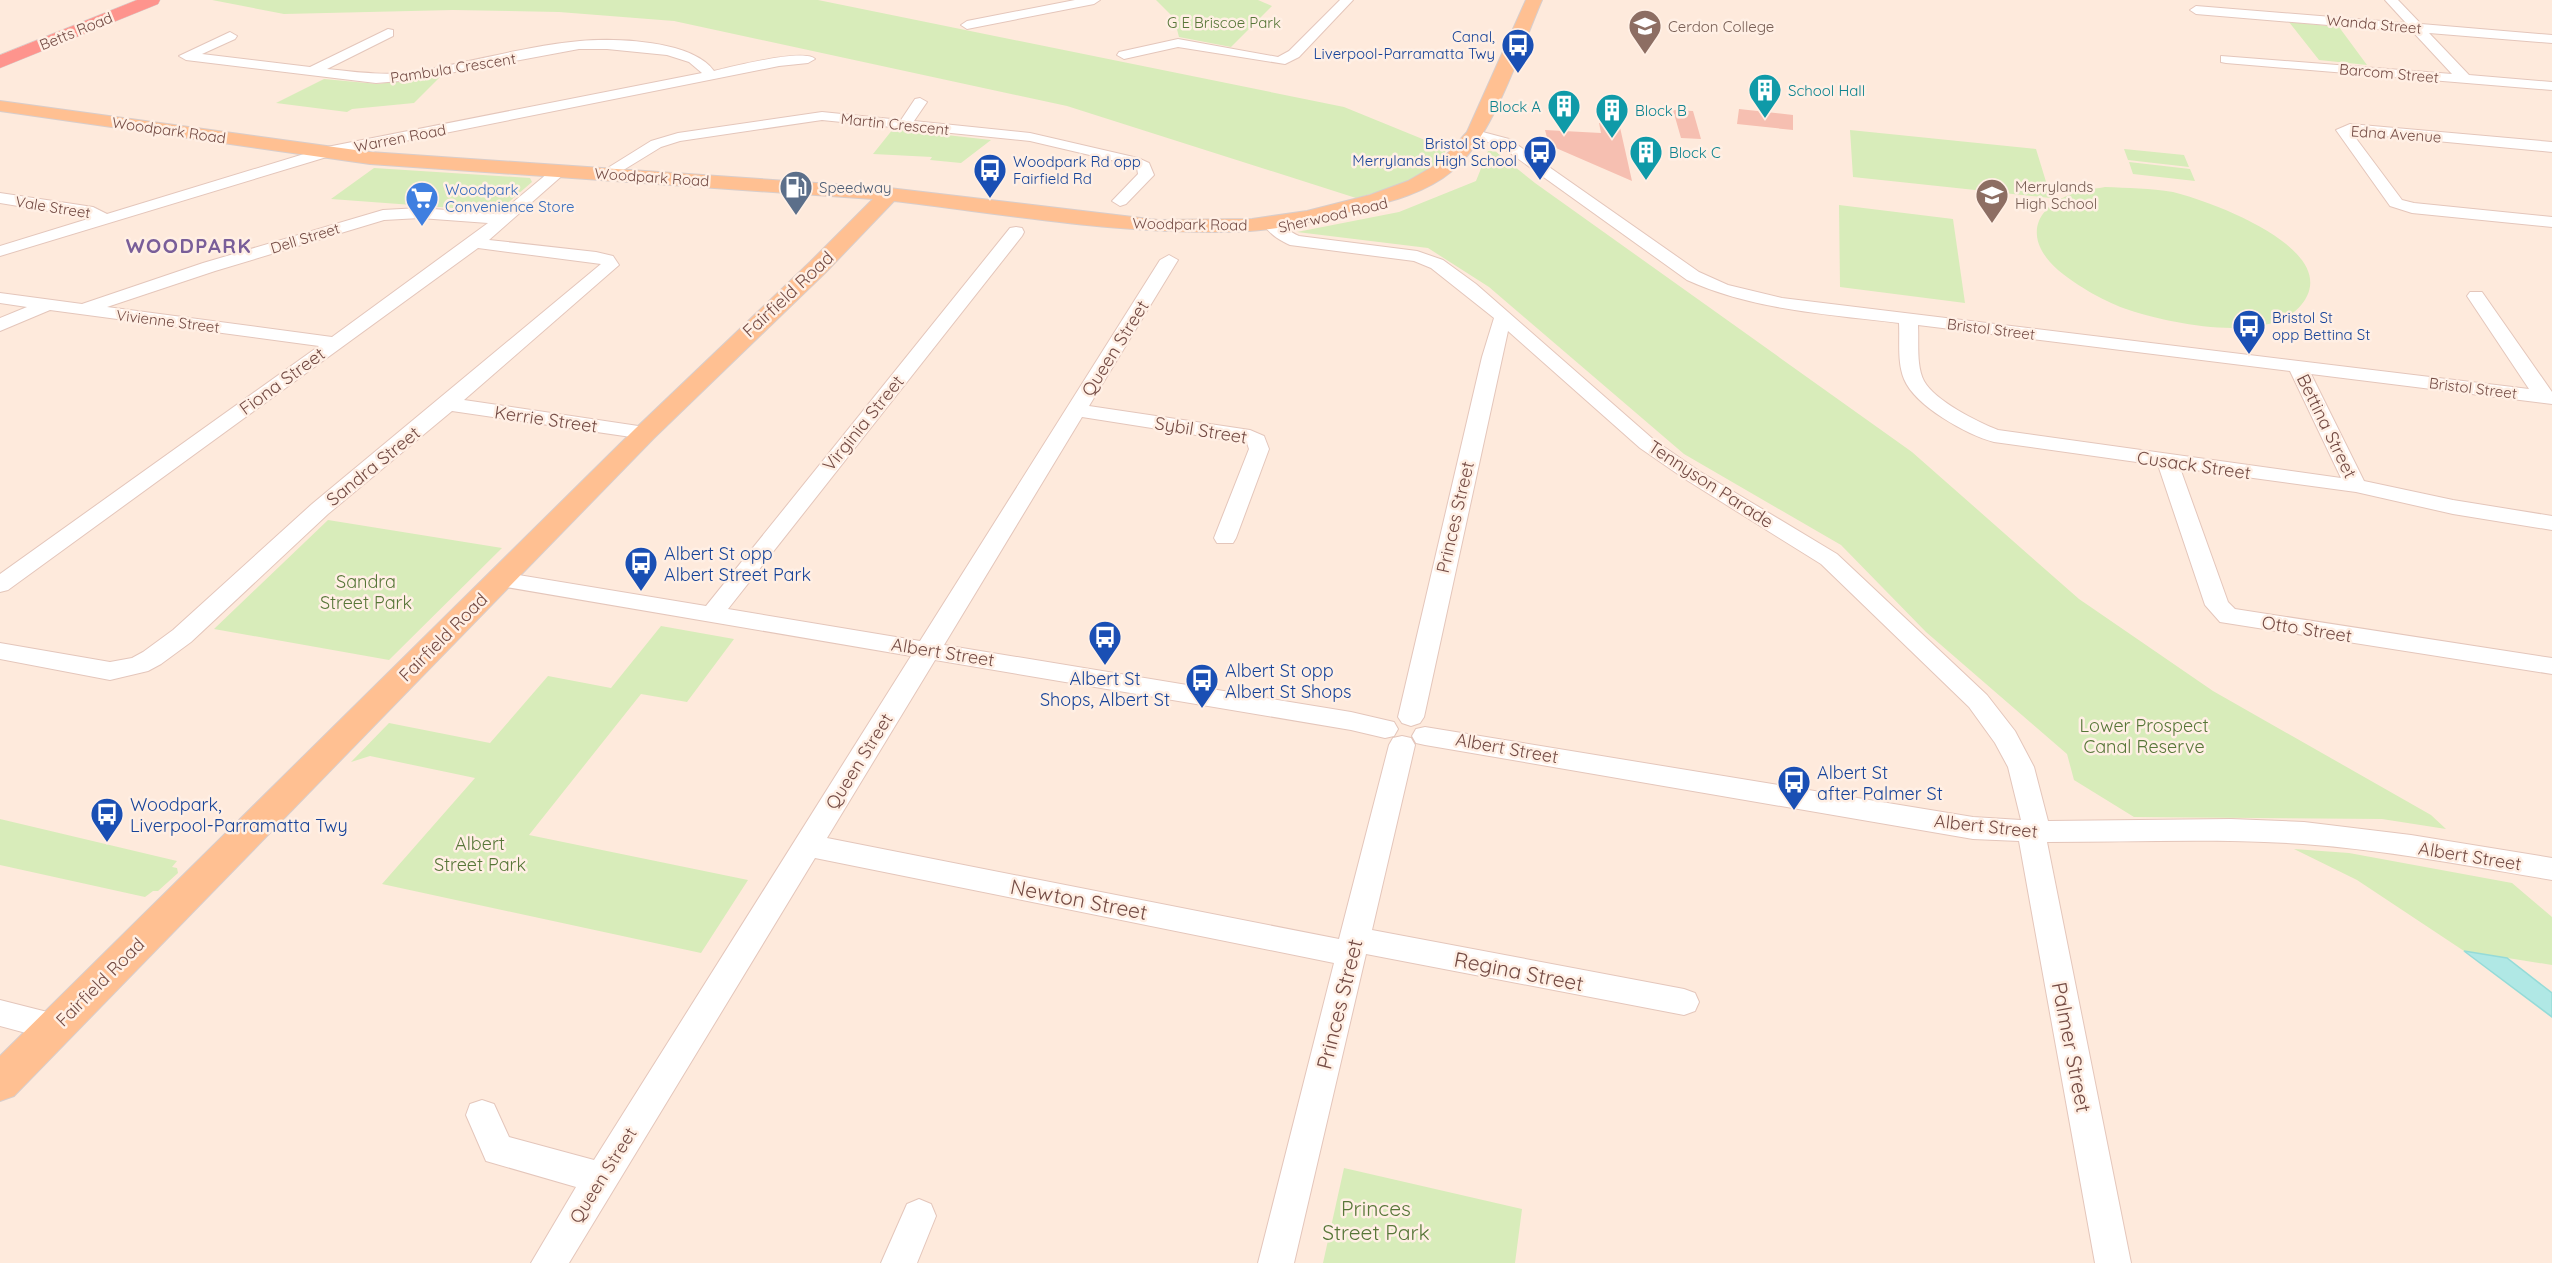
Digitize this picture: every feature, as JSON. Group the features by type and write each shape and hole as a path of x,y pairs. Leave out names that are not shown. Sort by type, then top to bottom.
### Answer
{"highway":[{"name":"Betts Road","path":"0,51 125,0"},
{"name":"Betts Road","path":"0,62 152,0"}],"main road":[{"name":"Sherwood Road","path":"1273,226 1364,210 1457,169 1471,156 1475,148 1475,134 1534,0"},
{"name":"Woodpark Road","path":"0,106 382,159 889,194 1158,226 1273,226"},
{"name":"Fairfield Road","path":"0,1083 645,433 826,259 889,194"}],"street":[{"path":"967,26 1094,0"},
{"path":"1124,55 1178,43 1281,61 1294,54 1347,0"},
{"path":"2391,0 2465,79"},
{"name":"Wanda Street","path":"2196,10 2552,39"},
{"path":"310,72 388,33"},
{"name":"Pambula Crescent","path":"230,36 186,56 310,72 393,79 579,45 626,45 693,59 702,64 710,76"},
{"path":"499,60 530,40"},
{"name":"Warren Road","path":"0,251 327,152 787,60 808,59"},
{"name":"Barcom Street","path":"2226,59 2552,87"},
{"path":"905,124 920,102"},
{"name":"Martin Crescent","path":"606,174 656,144 691,134 813,116 1029,137 1133,161 1144,166 1146,172 1142,180 1120,201"},
{"name":"Edna Avenue","path":"2552,147 2350,128 2343,130 2396,203 2412,208 2552,222"},
{"name":"Bristol Street","path":"1475,134 1504,142 1680,268 1707,283 1744,295 1782,303 2548,397"},
{"name":"Fiona Street","path":"0,585 475,243 560,171"},
{"name":"Vale Street","path":"0,198 93,212 104,219"},
{"name":"Dell Street","path":"80,310 189,273 383,215 420,213 501,219"},
{"name":"Tennyson Parade","path":"1273,226 1288,239 1296,242 1417,256 1437,264 1470,288 1647,444 1692,475 1829,558 1978,700 2006,738 2021,767 2035,818 2031,832"},
{"name":"Virginia Street","path":"711,615 1016,232"},
{"name":"Sandra Street","path":"0,651 110,671 139,665 182,636 320,509 448,404 610,265 607,261 596,257 475,243"},
{"name":"Queen Street","path":"549,1263 1169,260"},
{"path":"2476,296 2548,397"},
{"name":"Vivienne Street","path":"0,298 335,343"},
{"path":"0,325 47,305"},
{"name":"Princes Street","path":"1276,1263 1406,732 1491,357 1503,318"},
{"name":"Cusack Street","path":"1908,318 1914,380 1923,393 1979,430 2005,438 2356,486 2453,507 2552,523"},
{"name":"Bettina Street","path":"2297,366 2356,486"},
{"name":"Kerrie Street","path":"448,404 645,433"},
{"name":"Sybil Street","path":"1076,410 1250,436 1257,440 1259,449 1225,538"},
{"name":"Otto Street","path":"2167,461 2217,605 2228,616 2552,666"},
{"name":"Albert Street","path":"500,579 1351,721 1973,828 2031,832 2265,831 2325,834 2552,869"},
{"name":"Palmer Street","path":"2031,832 2113,1263"},
{"name":"Newton Street","path":"807,845 1353,947"},
{"name":"Regina Street","path":"1353,947 1684,1002"},
{"path":"0,1012 56,1027"},
{"path":"482,1115 498,1150 601,1178"},
{"path":"898,1263 919,1216"}],"green space":[{"path":"212,0 818,0 1344,107 1447,149 1431,168 1419,176 1394,187 1356,198 1067,106 674,21 559,12 453,10 284,14"},
{"name":"G E Briscoe Park","path":"1156,0 1258,0 1272,6 1231,47 1179,37 1174,18"},
{"path":"2289,22 2339,27 2367,65 2319,60"},
{"path":"442,75 414,103 352,109 347,112 276,103 324,79 378,84"},
{"path":"893,129 991,140 961,163 930,160 932,157 873,154"},
{"path":"1850,130 2036,149 2051,198 1853,177"},
{"path":"2124,149 2184,155 2189,167 2128,160"},
{"name":"Lower Prospect Canal Reserve","path":"1488,151 1495,151 1535,183 1912,452 2079,599 2213,691 2431,815 2446,829 2382,819 2134,817 2074,780 2067,754 1926,632 1841,545 1684,454 1489,287 1428,248 1297,232 1399,212 1476,181"},
{"path":"2129,162 2190,169 2195,181 2133,174"},
{"path":"374,168 530,178 532,182 502,208 494,211 331,199"},
{"path":"2105,187 2173,192 2212,204 2262,228 2285,243 2301,259 2310,277 2307,296 2294,312 2275,322 2251,327 2225,328 2148,316 2120,307 2092,293 2058,270 2047,259 2037,236 2038,226 2049,207 2060,199 2085,190"},
{"path":"1839,205 1953,219 1965,303 1840,287"},
{"name":"Sandra Street Park","path":"328,520 502,548 389,660 214,629"},
{"name":"Albert Street Park","path":"661,626 734,639 687,702 641,694 529,835 748,880 701,953 382,884 475,778 370,756 351,762 389,723 490,743 548,676 611,688"},
{"path":"0,819 177,861 172,867 177,868 178,873 158,891 153,891 145,897 0,865"},
{"path":"2294,849 2349,853 2512,883 2552,917 2552,965 2464,951 2357,880"},
{"name":"Princes Street Park","path":"1344,1168 1522,1209 1515,1263 1323,1263"}],"water":[{"path":"2464,951 2507,958 2552,993 2552,1017"}],"building":[{"name":"School Hall","path":"1739,109 1793,115 1793,130 1737,124"},
{"path":"1673,110 1693,111 1701,139 1681,138"},
{"path":"1599,123 1619,123 1632,181 1549,145 1545,130 1601,133"}],"place":[{"name":"Cerdon College","path":"1645,55"},
{"name":"Canal, Liverpool-Parramatta Twy","path":"1518,74"},
{"name":"School Hall","path":"1765,119"},
{"name":"Block A","path":"1564,135"},
{"name":"Block B","path":"1612,139"},
{"name":"Bristol St opp Merrylands High School","path":"1540,181"},
{"name":"Block C","path":"1646,181"},
{"name":"Woodpark Rd opp Fairfield Rd","path":"990,199"},
{"name":"Speedway","path":"796,216"},
{"name":"Merrylands High School","path":"1992,224"},
{"name":"Woodpark Convenience Store","path":"422,227"},
{"name":"Bristol St opp Bettina St","path":"2249,355"},
{"name":"Albert St opp Albert Street Park","path":"641,592"},
{"name":"Albert St Shops, Albert St","path":"1105,666"},
{"name":"Albert St opp Albert St Shops","path":"1202,709"},
{"name":"Albert St after Palmer St","path":"1794,811"},
{"name":"Woodpark, Liverpool-Parramatta Twy","path":"107,843"}],"district":[{"name":"WOODPARK","path":"189,245"}]}
